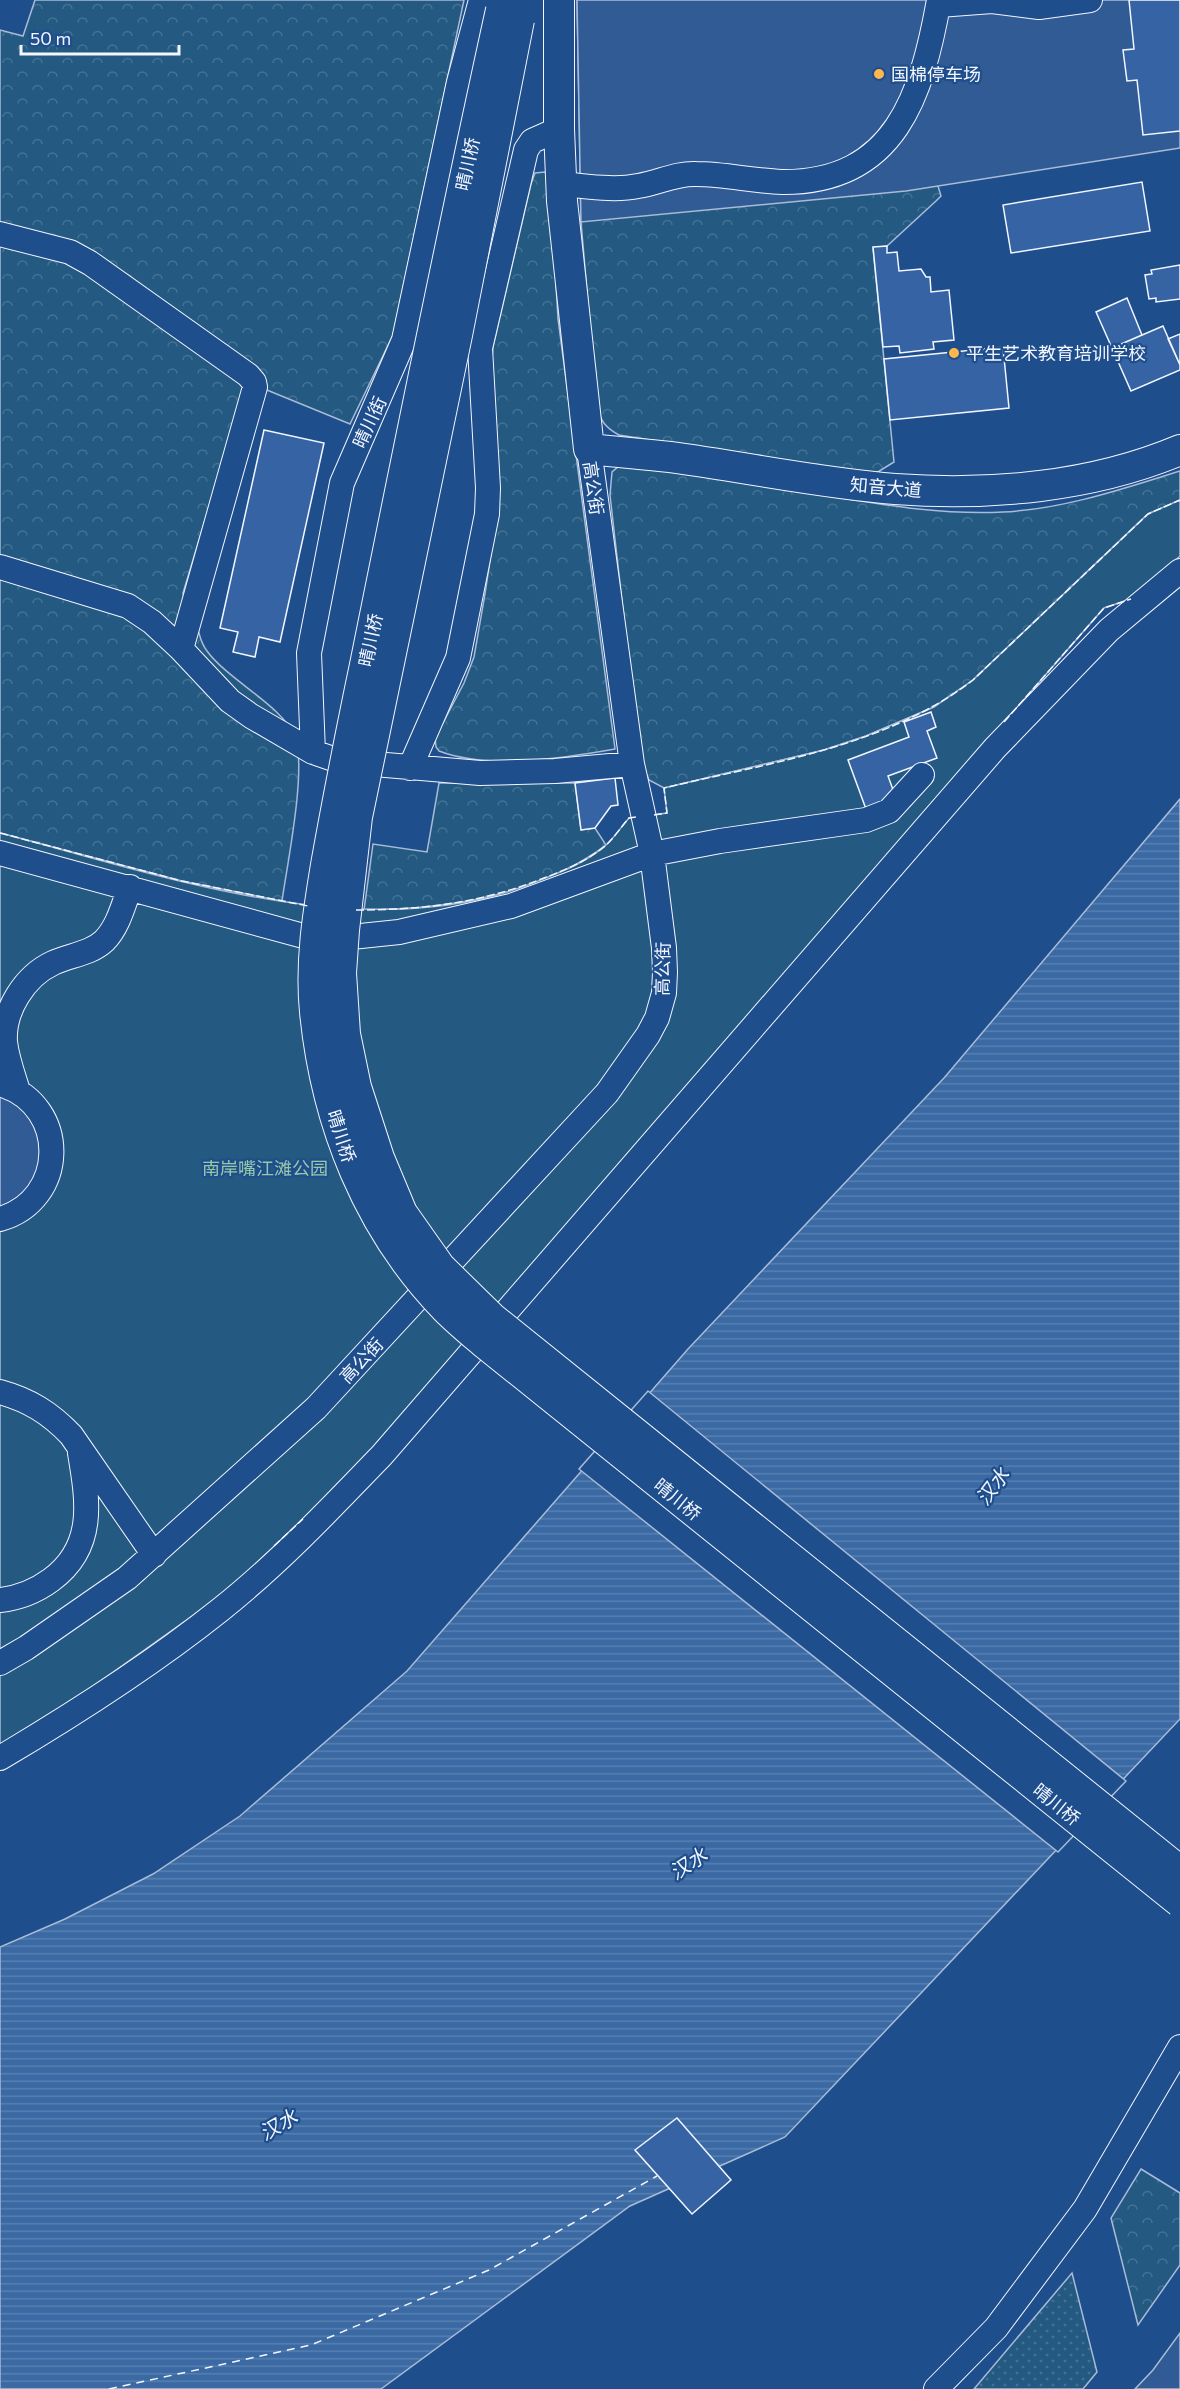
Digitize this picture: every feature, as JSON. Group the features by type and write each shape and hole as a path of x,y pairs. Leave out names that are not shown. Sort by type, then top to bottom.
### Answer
{"main road":[{"name":"高公街","path":"559,0 561,184 589,449"},
{"name":"晴川桥","path":"506,5 453,358 357,817 344,930 342,1011 356,1087 368,1126 402,1213 440,1267 492,1318 1180,1871"},
{"name":"晴川桥","path":"506,5 468,160 335,814 315,936 315,1012 328,1095 351,1166 394,1245 445,1308 483,1342 1180,1902"},
{"name":"知音大道","path":"589,449 670,457 838,483 946,492 1015,488 1073,481 1131,468 1180,450"}],"street":[{"path":"561,184 636,187 679,175 695,174 782,182 837,175 855,167 877,150 896,130 915,94 924,67 939,2 992,1 1039,7 1090,0"},
{"name":"晴川街","path":"313,752 309,653 342,483 404,340 459,82 506,5"},
{"path":"410,768 458,658 487,514 489,488 479,364 480,348 526,150 532,141 559,129"},
{"path":"0,234 70,252 90,263 248,375 254,382 255,387 181,649"},
{"name":"高公街","path":"0,1663 26,1648 127,1578 316,1408 607,1092 630,1062 657,1018 664,993 664,948 652,854 632,764 589,449"},
{"path":"0,567 128,606 152,622 230,701 250,716 313,752 339,761 480,773 632,764"},
{"path":"0,1758 63,1721 221,1609 332,1508 382,1455 995,748 1109,630 1180,571"},
{"path":"0,853 307,937 332,939 369,937 511,906 652,854 720,841 866,820 889,811 922,776"},
{"path":"0,1219 21,1210 33,1200 43,1187 52,1157 48,1126 31,1101 9,1087 6,1027 18,995 30,979 44,968 85,952 104,941 114,928 130,887"},
{"path":"0,1392 33,1404 55,1418 79,1446 154,1555"},
{"path":"0,1600 23,1595 42,1587 67,1566 77,1552 85,1530 87,1512 79,1446"},
{"path":"936,2389 996,2328 1085,2209 1180,2047"}],"green space":[{"path":"35,0 464,0 393,335 350,424 262,388 246,384 183,593 186,606 207,651 216,662 280,715 295,737 299,771 282,901 182,881 0,833 0,30 23,36"},
{"path":"577,0 938,186 941,196 936,201 887,246 873,248 894,462 873,475 619,435 604,424 597,406 581,222"},
{"path":"545,172 550,179 558,319 615,749 550,759 480,760 439,751 435,738 464,683 474,657 495,527 491,371 493,347 531,184 535,173"},
{"path":"627,465 897,506 982,513 1048,507 1115,491 1180,471 1180,500 1148,514 973,680 934,707 866,736 824,750 664,788 649,780 640,760 610,495 612,472 618,467"},
{"name":"南岸嘴江滩公园","path":"1180,500 1180,556 1134,598 1104,608 355,1470 226,1592 57,1712 0,1745 0,833 197,885 266,899 334,908 402,909 469,902 533,883 580,863 605,846 629,818 667,813 664,788 824,750 866,736 934,707 973,680 1148,514"},
{"path":"439,783 575,783 581,830 595,828 606,845 551,877 521,888 491,896 428,907 364,910 373,844 427,852"},
{"path":"1141,2169 1180,2193 1180,2265 1138,2325 1111,2218"},
{"path":"1072,2273 1097,2372 1083,2389 974,2389"}],"shaded area":[{"name":"国棉停车场","path":"577,0 1180,0 1180,148 906,191 581,222"},
{"path":"0,1077 58,1158 0,1226"},
{"path":"1180,2333 1180,2389 1135,2389 1153,2370"}],"water":[{"name":"汉水","path":"1180,799 1180,1719 785,2137 630,2206 381,2389 0,2389 0,1947 65,1919 153,1874 240,1816 407,1671 688,1349 944,1078"}],"pier":[{"path":"648,1391 1126,1781 1058,1852 579,1469"}],"building":[{"path":"1129,0 1180,0 1180,131 1143,135 1137,80 1127,81 1123,50 1134,49"},
{"path":"1142,182 1150,231 1011,253 1003,205"},
{"path":"887,246 887,253 897,252 899,271 921,269 926,277 930,277 931,292 949,290 954,340 933,342 934,349 900,353 899,346 883,347 873,247"},
{"path":"1180,265 1180,299 1156,302 1156,298 1149,299 1145,275 1152,274 1151,270"},
{"path":"1127,298 1142,335 1112,348 1096,312"},
{"path":"1163,326 1180,365 1180,370 1131,391 1112,348"},
{"path":"1180,334 1180,365 1168,339"},
{"path":"1003,347 1009,408 890,420 884,359"},
{"path":"264,430 324,443 280,642 259,637 255,657 233,652 238,632 220,628"},
{"path":"931,712 936,727 927,731 937,758 888,776 896,798 866,809 848,760 909,737 904,722"},
{"path":"615,778 618,805 611,806 595,828 581,830 575,783"},
{"path":"677,2118 731,2180 692,2214 635,2150"}],"ferry route":[{"path":"109,2389 311,2345 489,2270 657,2176"}],"fence":[{"path":"654,815 667,813 664,788 825,750 903,722 939,703 973,680 1148,514 1180,500"},
{"path":"1004,722 1104,608 1131,599"},
{"path":"356,910 405,909 452,903 521,887 591,856 608,843 629,818 636,817"},
{"path":"0,833 182,881 308,906"},
{"path":"274,1546 303,1519"}],"place":[{"name":"国棉停车场","path":"879,74"},
{"name":"平生艺术教育培训学校","path":"954,353"}]}
